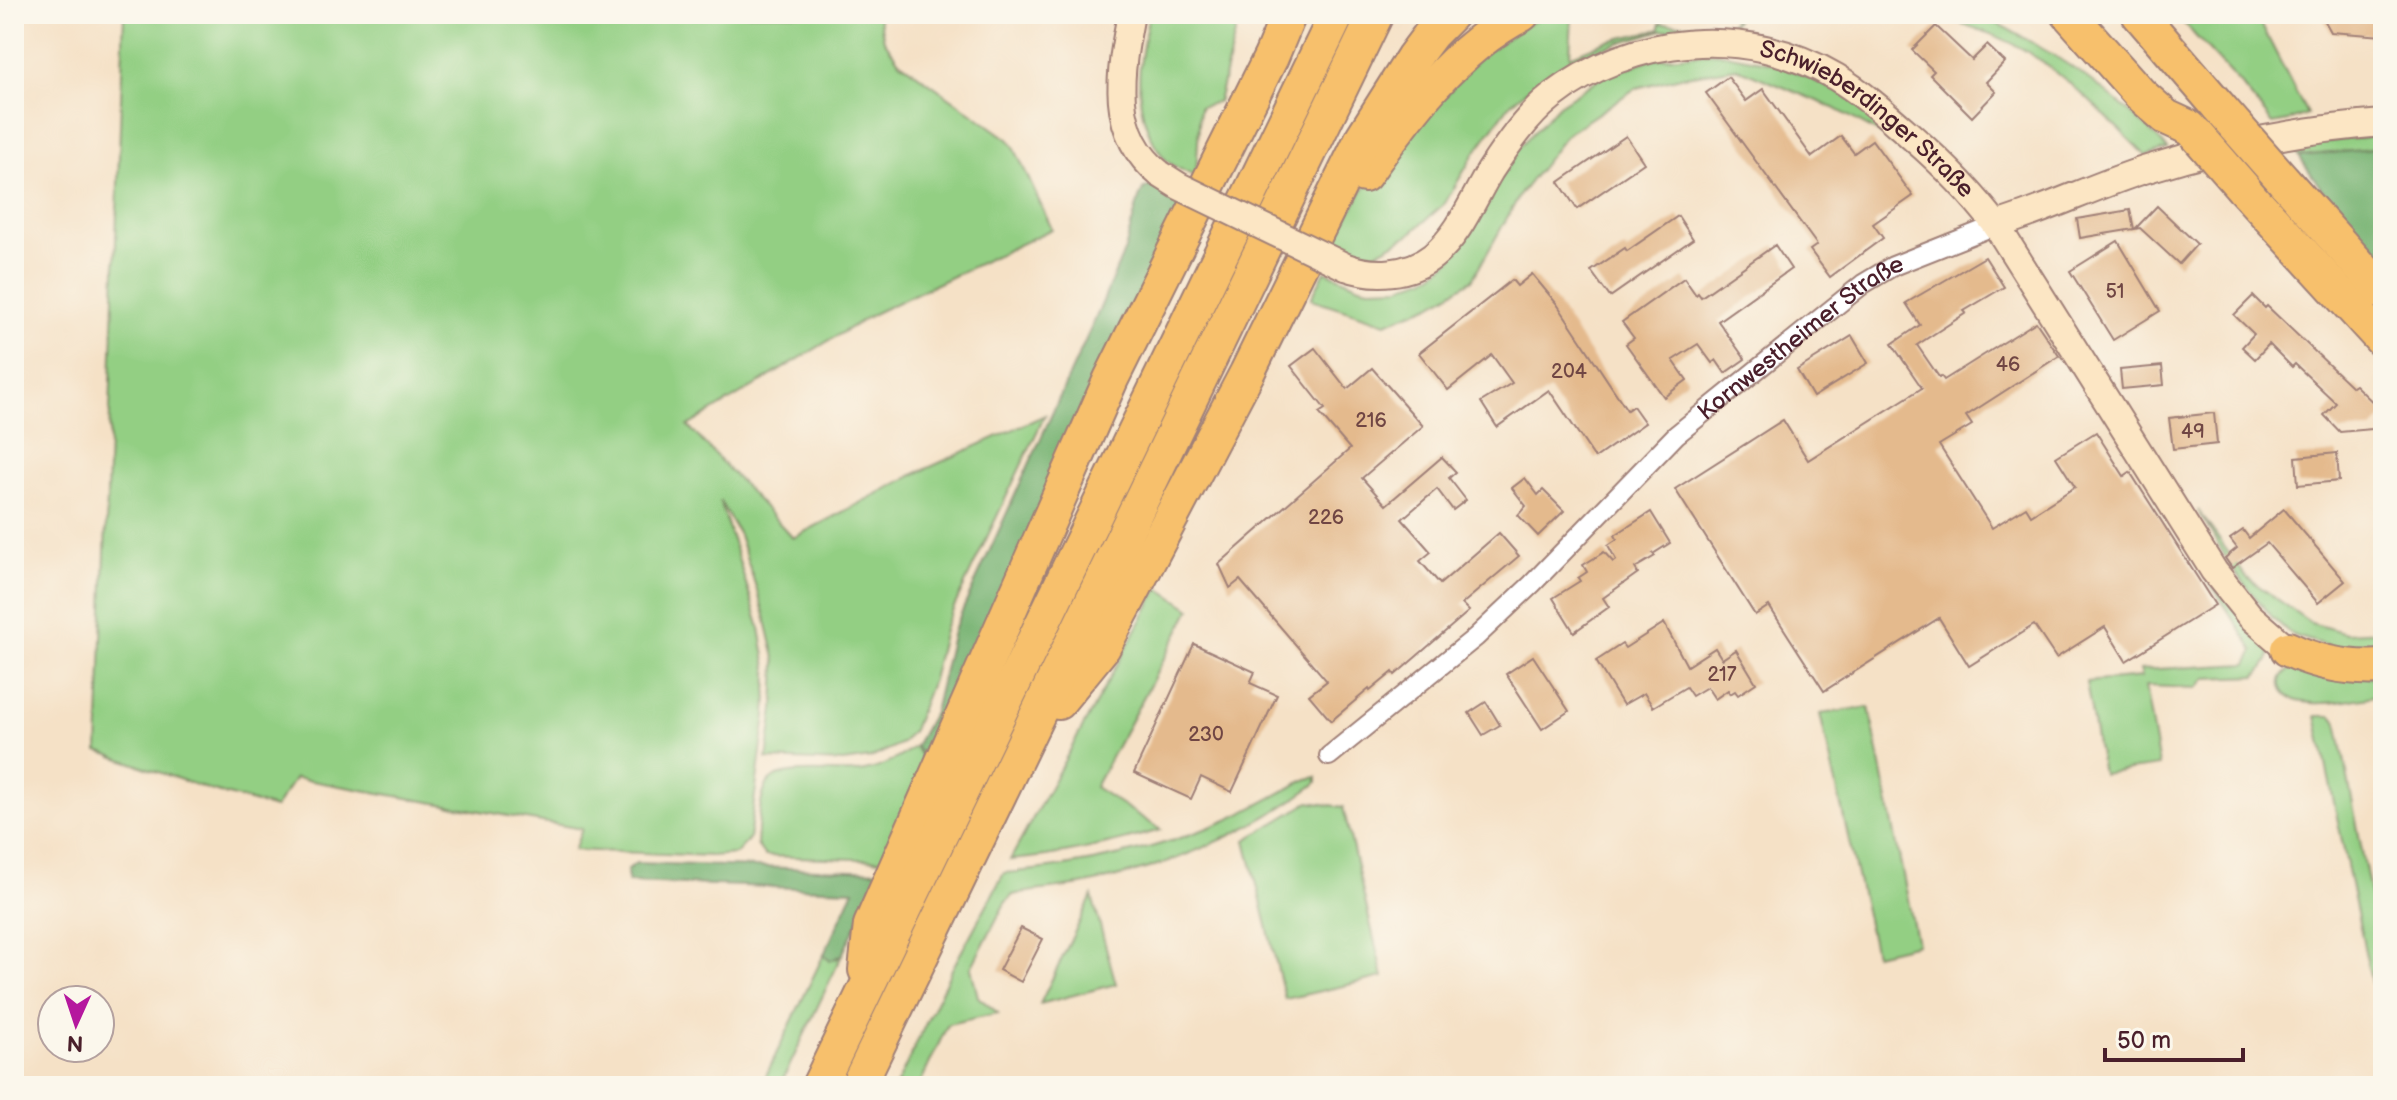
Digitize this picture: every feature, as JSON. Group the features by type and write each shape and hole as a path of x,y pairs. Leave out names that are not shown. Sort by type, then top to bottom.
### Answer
{"highway":[{"path":"922,844 1111,379 1271,57 1289,14"},
{"path":"819,1086 864,994 897,896 922,844 1337,14"},
{"path":"858,1086 1376,14"},
{"path":"1024,742 1103,647 1247,373 1363,137 1387,96 1431,34 1451,14"},
{"path":"1312,237 1350,194 1406,116 1439,79 1489,36 1522,14"},
{"path":"2069,14 2140,94 2166,117 2183,123"},
{"path":"2093,14 2183,123 2383,341"},
{"path":"2139,14 2383,292"},
{"path":"2288,649 2325,664 2354,668 2383,667"}],"street":[{"name":"Schwieberdinger Straße","path":"1131,14 1123,54 1121,106 1126,123 1148,164 1179,186 1346,267 1374,273 1413,268 1448,242 1490,171 1527,121 1552,96 1610,62 1648,49 1681,43 1727,42 1793,56 1836,77 1880,108 1975,196 2214,571 2250,616 2288,649"},
{"name":"Kornwestheimer Straße","path":"1329,756 1476,637 1540,576 1676,435 1863,284 1893,266 2145,170 2297,134 2383,123"}],"green space":[{"path":"124,14 878,14 884,40 899,61 1008,139 1052,229 873,314 688,426 793,538 917,473 1045,415 945,626 932,680 913,730 902,743 871,758 843,762 767,759 776,662 764,612 739,535 720,501 760,628 768,674 766,715 749,839 736,854 711,856 574,850 582,829 295,778 275,808 213,791 98,751"},
{"path":"1149,14 1238,14 1218,102 1200,107 1196,177 1165,159 1152,139 1143,115 1139,87"},
{"path":"1551,14 1572,14 1570,56 1604,42 1660,29 1660,23 1729,26 1740,14 1730,28 1662,30 1602,48 1564,66 1511,103 1474,154 1445,203 1409,235 1376,253 1359,255 1333,243 1362,191 1481,55 1528,24"},
{"path":"1931,14 1974,15 2031,42 2104,90 2168,149 2146,156 2076,88 2029,53 1994,35"},
{"path":"2175,14 2256,14 2307,114 2273,124"},
{"path":"1716,52 1782,65 1843,94 1920,154 1913,162 1879,133 1834,108 1737,68 1685,76 1636,88 1567,134 1521,193 1472,280 1431,305 1386,323 1311,299 1325,271 1370,288 1400,287 1433,275 1451,259 1507,160 1559,105 1602,77 1651,59"},
{"path":"2383,135 2383,148 2299,156 2290,146"},
{"path":"2383,148 2383,256 2320,187 2299,156"},
{"path":"1153,186 1185,204 925,762 915,746 934,712 953,631 1098,313 1125,249 1139,198 1144,188"},
{"path":"2198,510 2246,577 2311,623 2346,633 2383,631 2383,657 2371,659 2292,635 2273,618 2233,570"},
{"path":"2209,581 2269,646 2267,662 2257,676 2206,678 2197,688 2145,686 2159,766 2102,774 2086,682 2142,677 2140,670 2247,664 2254,651"},
{"path":"1159,588 1191,609 1095,787 1161,830 1086,849 1010,860"},
{"path":"2291,668 2383,678 2383,694 2329,703 2299,701 2289,697 2281,686 2282,677"},
{"path":"1869,707 1917,944 1875,954 1820,714"},
{"path":"2316,716 2332,716 2337,722 2383,959 2383,1038"},
{"path":"915,746 924,762 887,860 765,856 757,845 763,796 768,783 775,777 798,772 865,771 892,762"},
{"path":"1317,777 1313,786 1261,819 1176,859 1086,884 1013,895 1005,903 971,968 978,997 998,1013 948,1024 919,1086 896,1086 951,971 1004,873 1089,862 1171,841 1225,821 1307,779"},
{"path":"1309,802 1343,807 1383,977 1285,999 1246,840"},
{"path":"636,863 882,871 842,955 830,961 824,954 854,890 628,882 627,870"},
{"path":"1092,896 1116,984 1040,1004"},
{"path":"824,954 826,958 836,959 842,955 780,1086 761,1086"}],"building":[{"path":"2321,14 2383,14 2383,36 2331,32"},
{"path":"1936,26 1972,60 1987,45 2005,62 1986,82 1996,92 1972,117 1930,75 1934,71 1912,50"},
{"path":"1728,77 1746,101 1763,89 1812,157 1841,136 1854,153 1872,140 1913,196 1873,224 1883,238 1830,277 1810,250 1817,245 1706,93"},
{"path":"1626,136 1644,163 1577,209 1559,182"},
{"path":"2157,206 2197,244 2179,264 2140,228 2135,229"},
{"path":"2130,210 2134,229 2080,238 2077,219"},
{"path":"1678,216 1693,239 1610,297 1591,271"},
{"path":"2118,241 2160,311 2113,340 2070,271"},
{"path":"1775,245 1791,269 1718,321 1745,359 1725,373 1716,360 1712,363 1698,344 1673,360 1687,380 1664,397 1626,344 1634,338 1622,322 1684,278 1701,297"},
{"path":"1985,257 2004,287 1917,345 1939,377 1944,380 2036,322 2059,356 1966,416 1972,425 1939,445 1992,528 2026,507 2031,515 2075,487 2056,457 2096,432 2124,476 2130,472 2215,605 2126,661 2105,627 2056,658 2034,625 1969,666 1939,618 1824,691 1769,606 1755,615 1675,489 1783,420 1808,460 1922,388 1892,344 1920,325 1906,303"},
{"path":"1532,274 1557,304 1627,410 1633,406 1645,423 1595,458 1549,390 1497,427 1481,402 1512,383 1492,355 1448,390 1419,353 1512,280 1517,286"},
{"path":"2253,296 2383,412 2383,418 2372,429 2340,432 2324,415 2336,403 2295,364 2292,367 2269,344 2255,359 2242,347 2254,334 2234,315"},
{"path":"1852,336 1868,363 1813,397 1797,370"},
{"path":"1315,348 1347,389 1372,368 1423,426 1362,478 1386,505 1442,457 1456,472 1449,478 1466,500 1453,510 1437,489 1402,519 1431,552 1420,561 1440,584 1499,533 1519,556 1462,604 1469,611 1395,675 1393,672 1369,689 1331,721 1309,695 1327,681 1240,580 1230,588 1219,564 1350,449 1319,413 1325,409 1291,366"},
{"path":"2162,366 2164,385 2122,389 2120,370"},
{"path":"2214,413 2217,444 2173,449 2169,418"},
{"path":"2337,453 2339,481 2298,485 2296,457"},
{"path":"1525,478 1538,495 1543,490 1564,511 1538,536 1518,515 1526,506 1512,488"},
{"path":"2284,509 2345,581 2318,603 2267,543 2232,568 2225,558 2237,548 2230,539 2243,530 2249,538"},
{"path":"1651,512 1670,543 1635,568 1638,573 1603,598 1609,607 1574,632 1553,598 1580,581 1578,578 1587,572 1583,565 1604,552 1613,562 1616,560 1608,545 1617,539 1615,535"},
{"path":"1664,623 1687,666 1715,648 1722,659 1736,650 1756,683 1738,695 1735,691 1730,694 1728,690 1715,699 1707,687 1692,696 1686,687 1653,707 1644,693 1623,705 1596,661 1622,644 1625,648"},
{"path":"1194,644 1255,672 1250,683 1277,695 1232,792 1201,777 1191,799 1134,773"},
{"path":"1533,656 1569,711 1542,729 1506,674"},
{"path":"1486,702 1500,725 1483,735 1469,713"},
{"path":"1021,928 1043,939 1021,982 999,970"}]}
